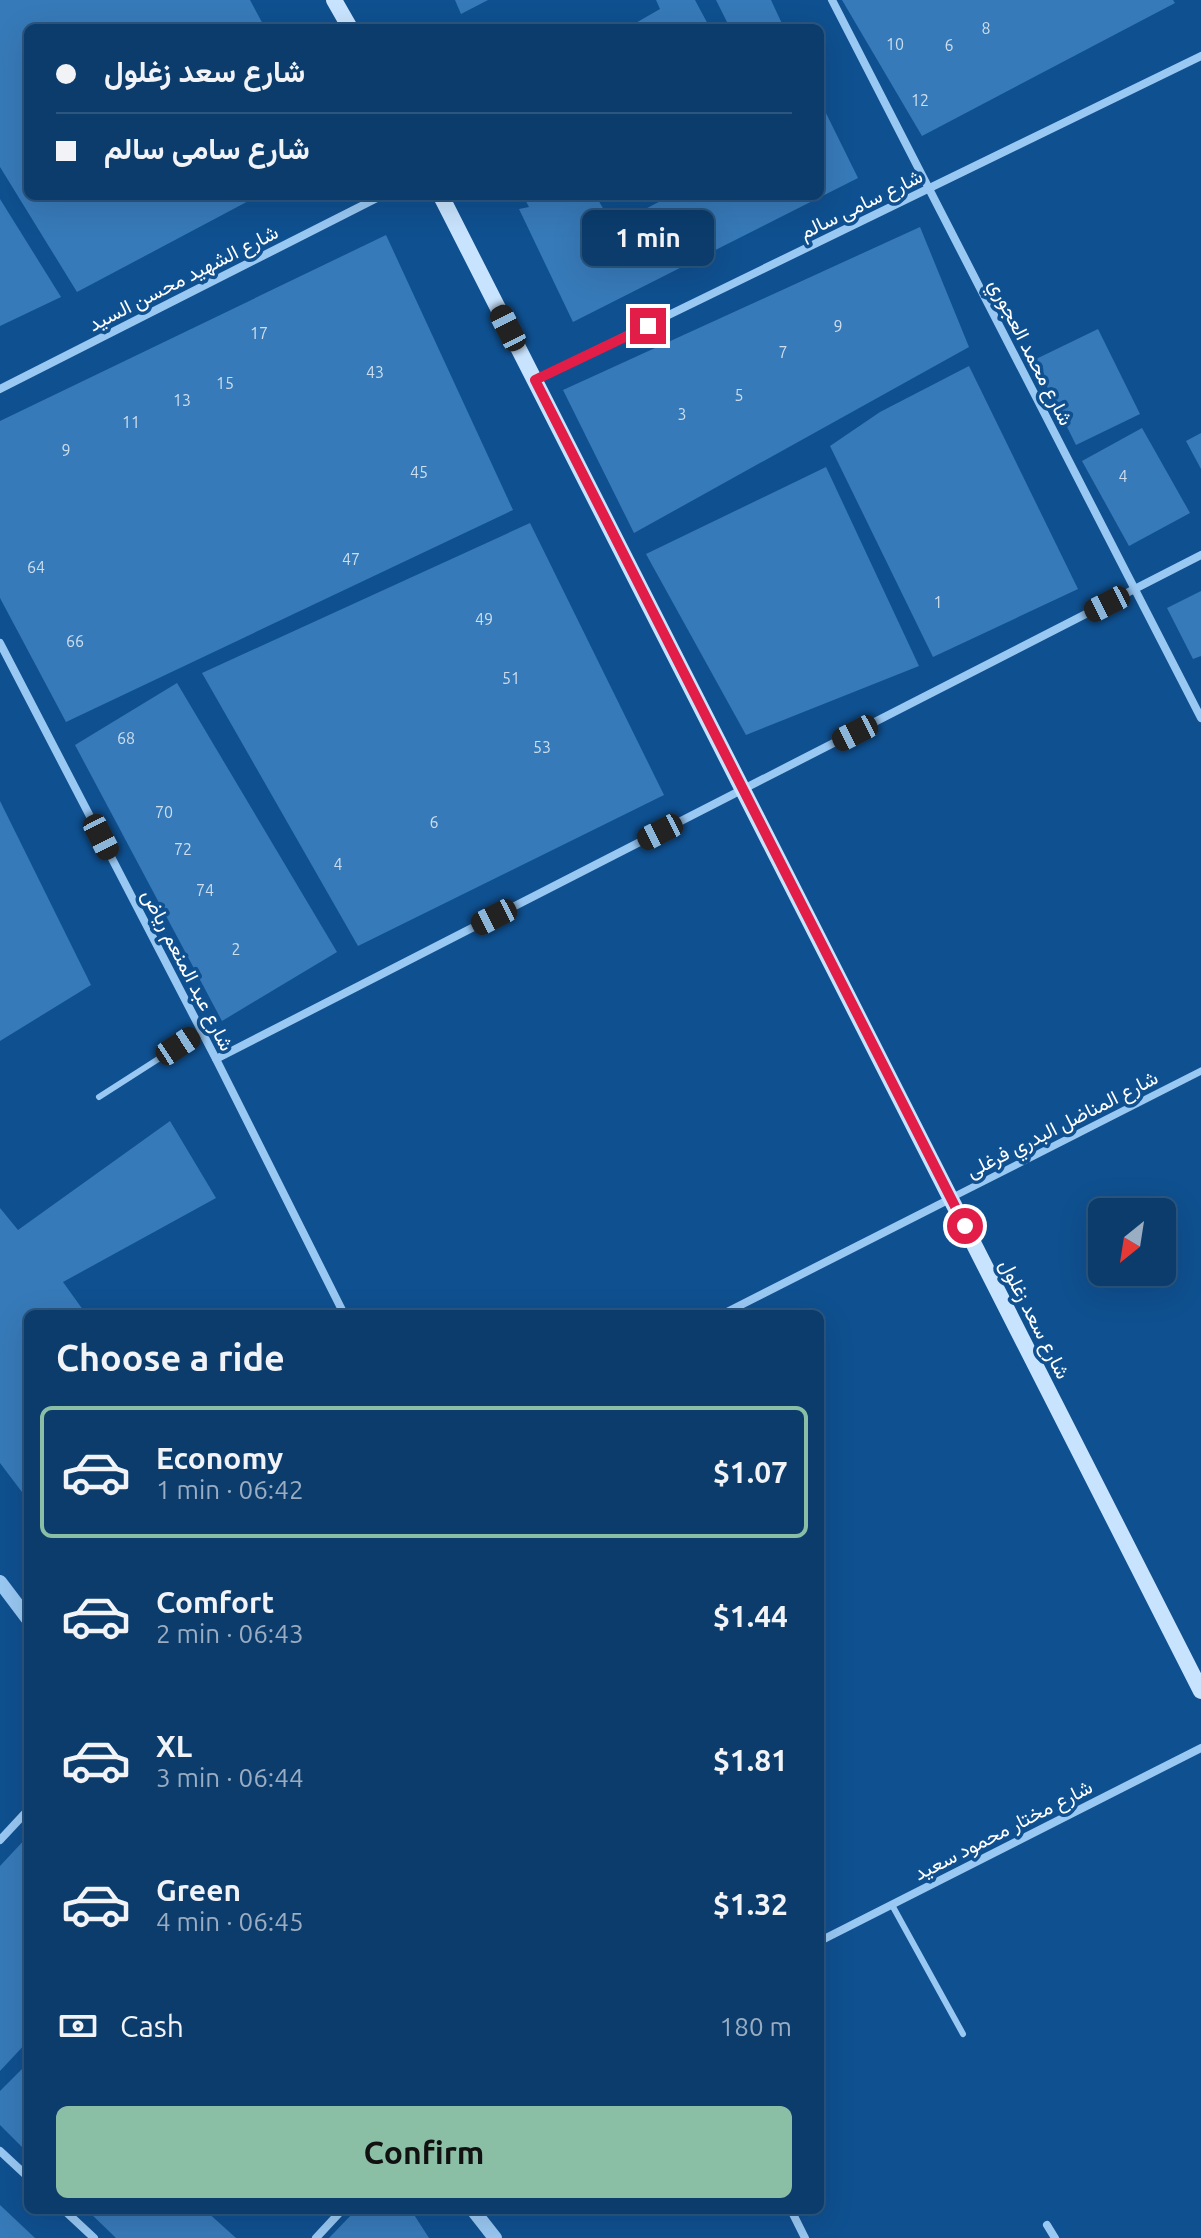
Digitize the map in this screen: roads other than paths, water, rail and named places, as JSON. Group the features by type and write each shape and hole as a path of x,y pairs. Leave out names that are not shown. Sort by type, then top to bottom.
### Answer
{"main road":[{"path":"334,0 348,24"},
{"name":"شارع سعد زغلول","path":"443,200 1201,1691"}],"street":[{"name":"شارع محمد العجوري","path":"832,0 1201,718"},
{"name":"شارع سامى سالم","path":"535,380 1201,56"},
{"name":"شارع الشهيد محسن السيد","path":"0,389 373,200"},
{"path":"216,1059 1201,555"},
{"name":"شارع عبد المنعم رياض","path":"0,643 202,1031 342,1310"},
{"name":"شارع المناضل البدري فرغلى","path":"731,1310 1201,1071"},
{"path":"0,1582 24,1614"},
{"name":"شارع مختار محمود سعيد","path":"824,1939 1201,1748"},
{"path":"0,1840 24,1814"},
{"path":"0,2151 24,2173"},
{"path":"68,2214 94,2238"},
{"path":"316,2238 338,2214"},
{"path":"476,2214 495,2238"},
{"path":"793,2214 805,2238"},
{"path":"1047,2225 1055,2238"}],"lane":[{"path":"99,1097 202,1031"},
{"path":"892,1905 963,2034"}]}
